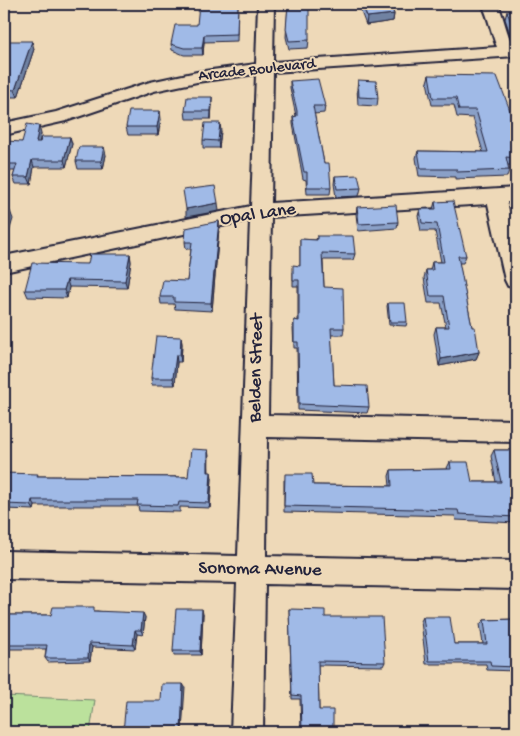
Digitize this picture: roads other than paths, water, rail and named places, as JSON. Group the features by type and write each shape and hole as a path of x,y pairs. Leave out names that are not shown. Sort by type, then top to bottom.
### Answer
{"street":[{"name":"Belden Street","path":"247,732 253,570 263,68 266,4"},
{"path":"490,4 495,15 496,27 512,52"},
{"name":"Arcade Boulevard","path":"4,129 60,117 174,81 263,68 512,52"},
{"path":"506,196 516,280"},
{"name":"Opal Lane","path":"7,263 260,211 506,196"},
{"path":"4,283 7,263"},
{"path":"256,426 516,431"},
{"name":"Sonoma Avenue","path":"4,565 516,575"}]}
